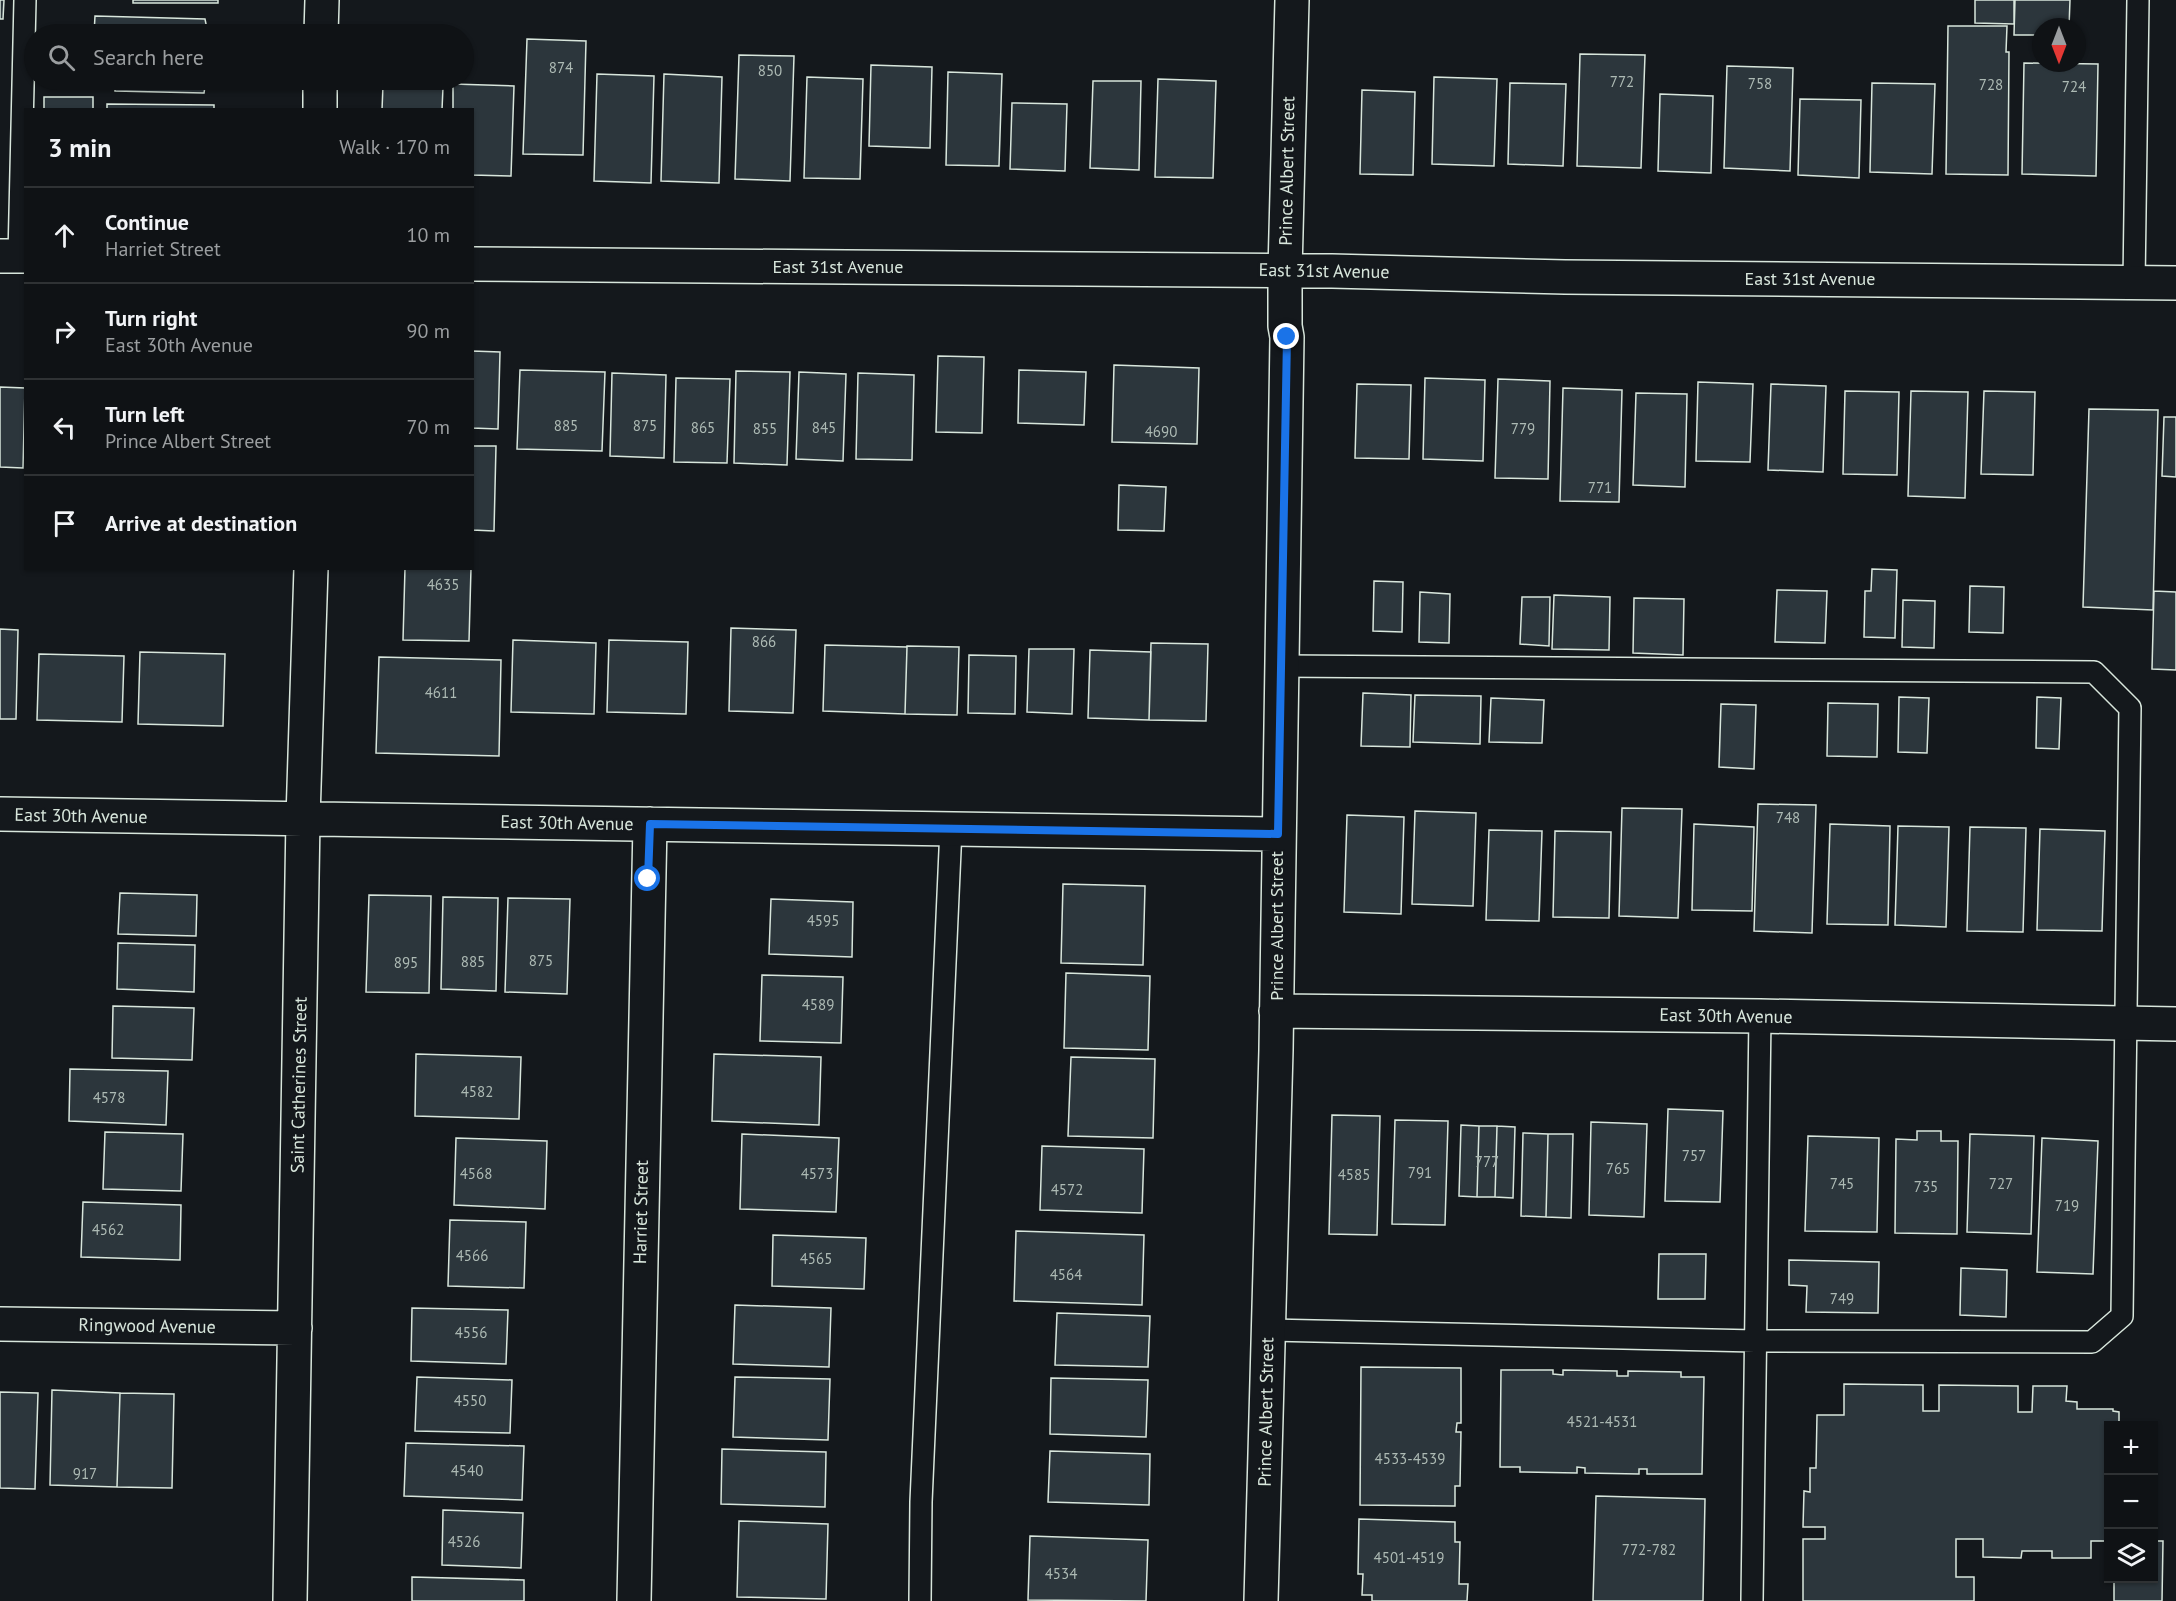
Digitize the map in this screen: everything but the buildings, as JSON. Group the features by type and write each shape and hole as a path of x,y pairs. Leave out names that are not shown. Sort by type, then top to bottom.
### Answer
{"street":[{"path":"321,24 322,0"},
{"name":"Prince Albert Street","path":"1261,1601 1276,1011 1287,337 1285,271 1292,0"},
{"path":"320,90 320,108"},
{"name":"East 31st Avenue","path":"474,264 1285,271 1565,277 2176,283"},
{"name":"Saint Catherines Street","path":"290,1601 303,818 311,570"},
{"name":"East 30th Avenue","path":"0,814 1278,834"},
{"name":"Harriet Street","path":"634,1601 650,824"},
{"name":"East 30th Avenue","path":"1276,1011 1760,1016 2176,1024"},
{"name":"Ringwood Avenue","path":"0,1324 295,1328"}],"lane":[{"path":"24,24 25,0"},
{"path":"2134,283 2138,0"},
{"path":"15,256 24,26"},
{"path":"1268,1330 1755,1341 2092,1342 2122,1316 2123,1092 2130,708 2094,672 1281,666"},
{"path":"920,1601 921,1502 951,828"},
{"path":"1752,1601 1760,1016"}],"route":[{"path":"648,879 650,824 1278,834 1287,337"}]}
